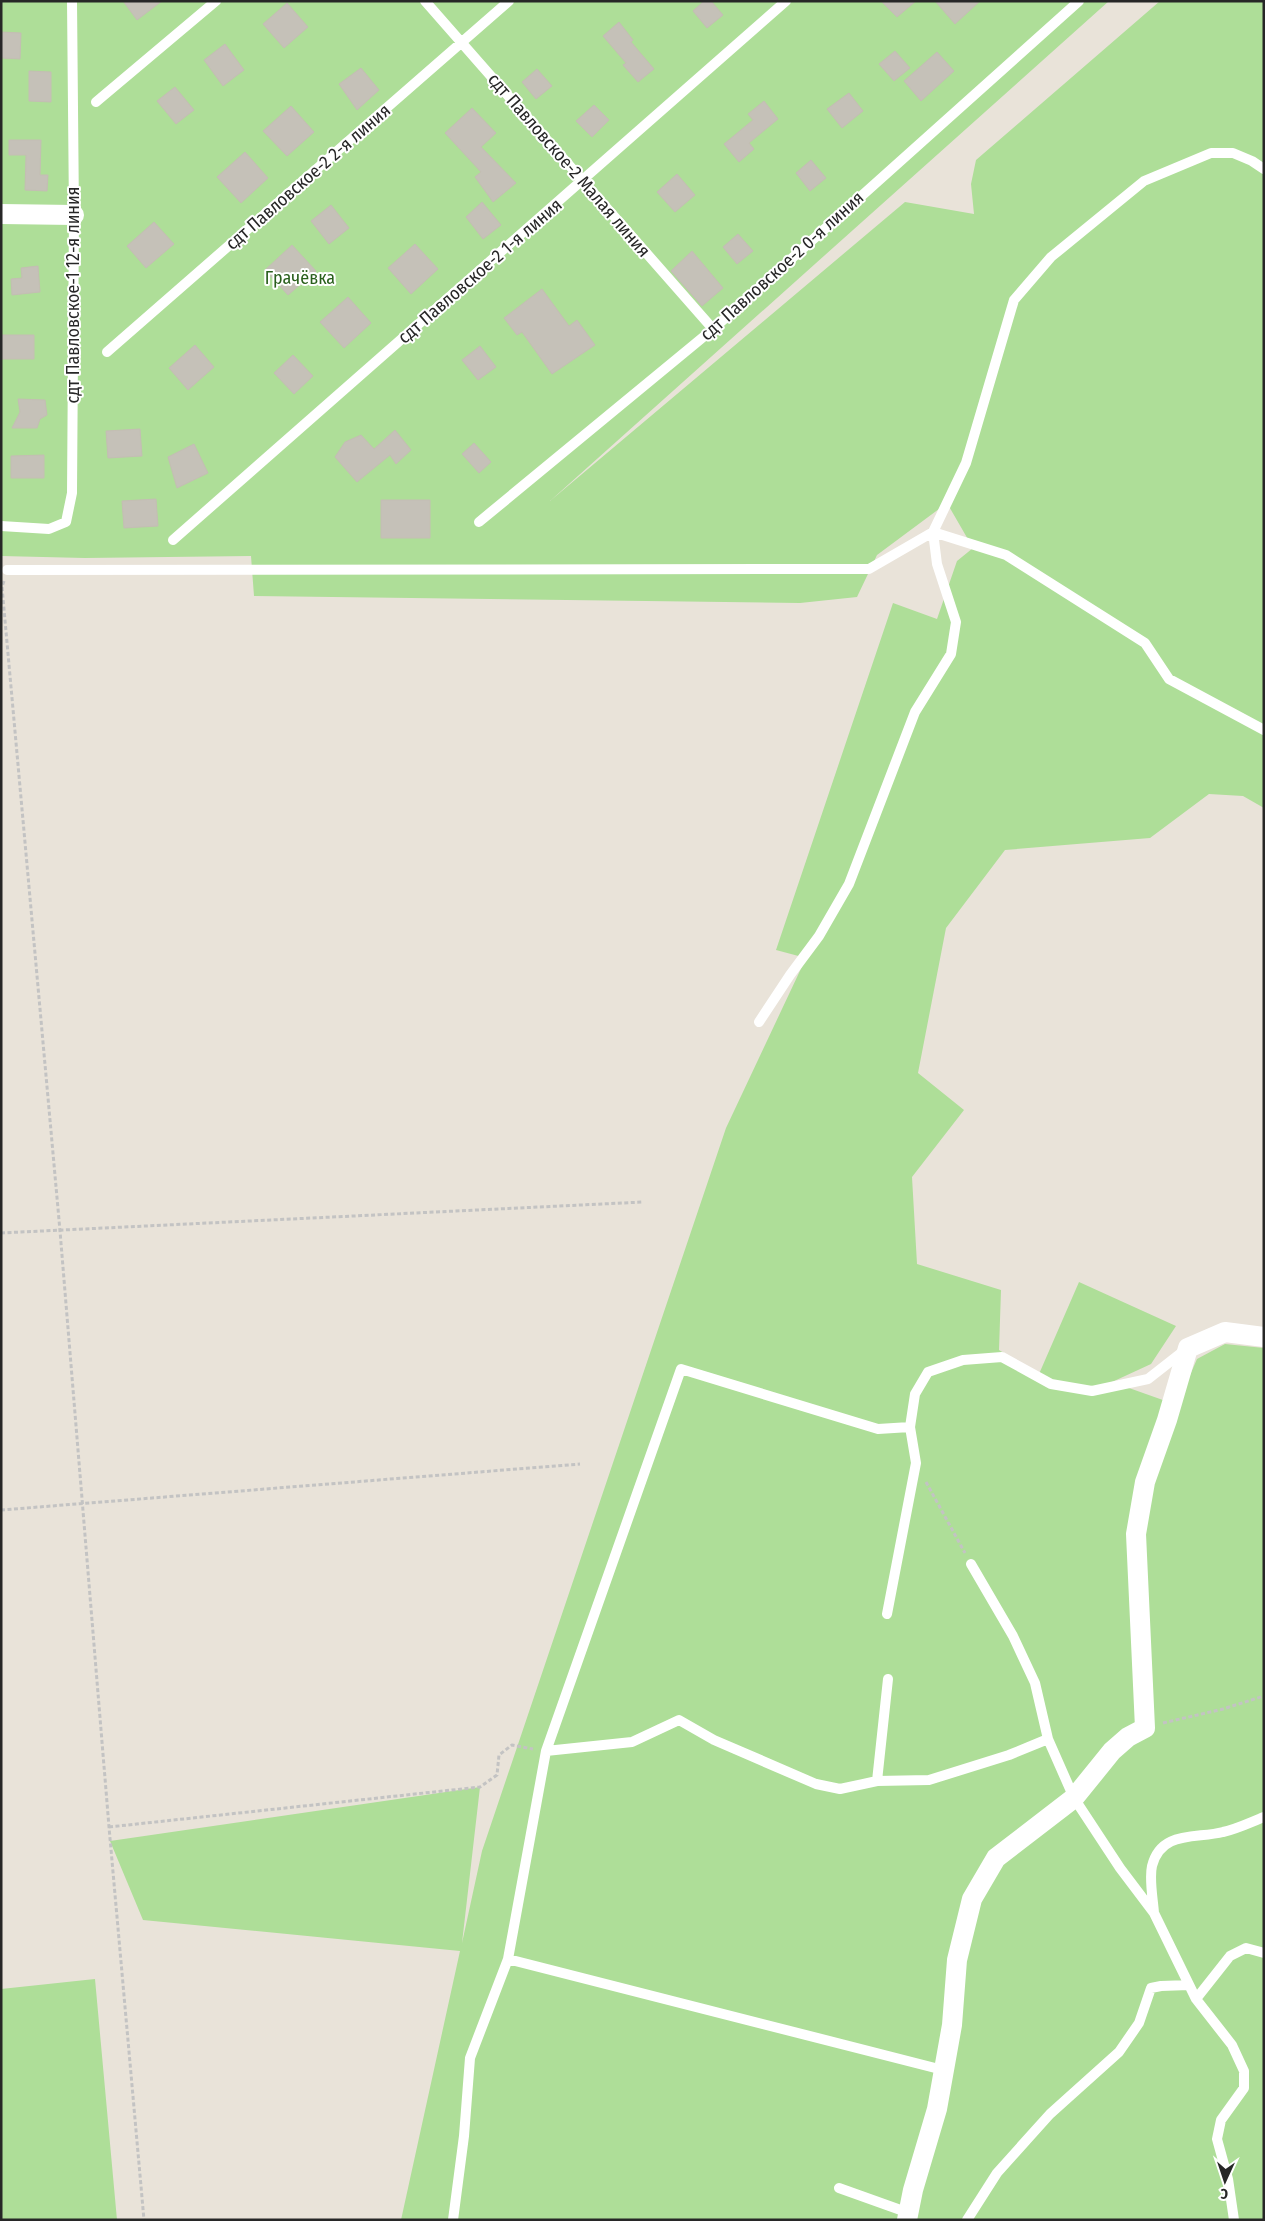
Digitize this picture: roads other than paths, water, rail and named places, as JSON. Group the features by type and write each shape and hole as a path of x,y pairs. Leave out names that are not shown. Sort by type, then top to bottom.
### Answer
{"street":[{"path":"1,214 74,215"},
{"path":"908,2216 913,2190 937,2109 952,2025 957,1960 972,1899 996,1858 1074,1798 1112,1751 1128,1737 1145,1728 1136,1534 1145,1482 1167,1420 1188,1348 1225,1332 1264,1338"}],"lane":[{"name":"сдт Павловское-1 12-я линия","path":"1,526 49,529 66,522 72,493 74,215 72,1"},
{"path":"96,102 216,1"},
{"name":"сдт Павловское-2 Малая линия","path":"425,1 713,329"},
{"name":"сдт Павловское-2 2-я линия","path":"107,352 509,1"},
{"name":"сдт Павловское-2 1-я линия","path":"173,540 786,1"},
{"name":"сдт Павловское-2 0-я линия","path":"479,522 713,329 1079,1"},
{"path":"759,1022 819,936 850,884 915,712 951,654 956,622 937,564 933,532 966,463 1014,300 1051,257 1144,181 1211,153 1233,153 1252,161 1264,169"},
{"path":"7,570 869,569 933,532 1006,554 1144,644 1169,679 1264,730"},
{"path":"887,1614 916,1463 910,1427 915,1394 928,1372 963,1360 1002,1357 1051,1384 1092,1392 1148,1379 1188,1348"},
{"path":"453,2220 464,2136 470,2058 508,1959 546,1751 681,1369 878,1429 910,1427"},
{"path":"971,1564 1013,1636 1035,1683 1048,1739 1074,1798 1120,1868 1154,1913 1196,1999 1232,2045 1244,2071 1244,2088 1221,2120 1218,2139 1228,2179 1234,2220"},
{"path":"877,1781 888,1679"},
{"path":"546,1751 632,1742 679,1720 714,1740 816,1784 840,1789 877,1781 929,1780 1009,1755 1048,1739"},
{"path":"1154,1913 1152,1867 1160,1848 1174,1840 1195,1835 1223,1832 1264,1817"},
{"path":"1196,1999 1230,1956 1246,1948 1264,1953"},
{"path":"508,1959 943,2070"},
{"path":"967,2220 997,2173 1050,2114 1120,2052 1139,2023 1151,1988 1189,1985"},
{"path":"839,2188 908,2216"}],"park label":[{"name":"Грачёвка","path":"300,278"}]}
